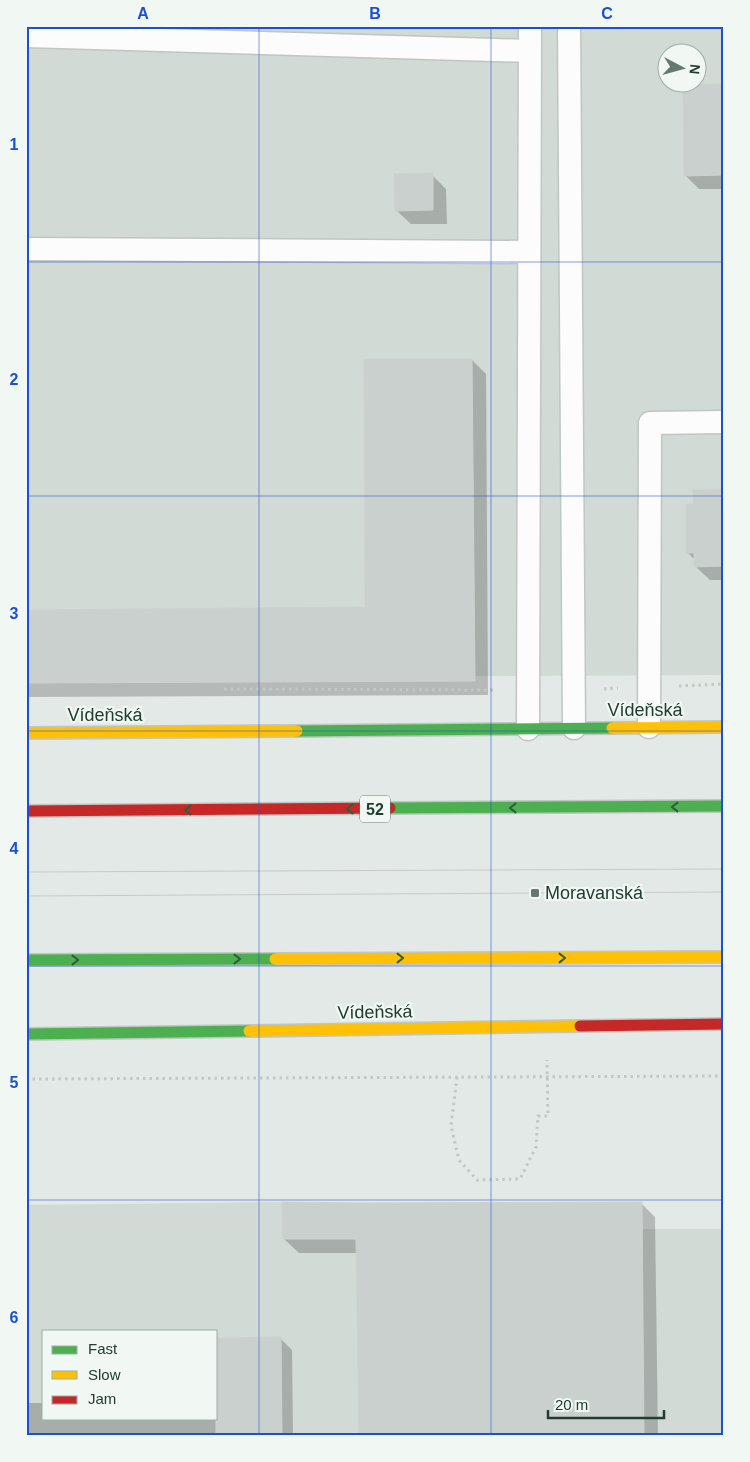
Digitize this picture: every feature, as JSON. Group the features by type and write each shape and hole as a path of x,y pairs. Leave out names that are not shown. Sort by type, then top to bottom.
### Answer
{"main road":[{"name":"Vídeňská","path":"26,733 724,727"},
{"name":"52","path":"26,812 724,806"},
{"path":"26,960 724,957"},
{"name":"Vídeňská","path":"26,1034 724,1024"}],"lane":[{"path":"528,729 530,26"},
{"path":"569,26 574,728"},
{"path":"26,36 530,51"},
{"path":"26,249 530,252"},
{"path":"649,727 650,423 724,422"}],"path":[{"path":"710,684 724,684"},
{"path":"224,689 503,690"},
{"path":"26,1079 724,1076"},
{"path":"457,1078 451,1126 459,1160 477,1180 520,1179 536,1147 538,1116 548,1116 547,1077"}],"shaded area":[{"path":"26,26 724,26 724,675 26,678"},
{"path":"283,1202 642,1202 642,1229 724,1229 724,1436 26,1436 26,1205"}],"building":[{"path":"708,84 724,84 724,175 684,176 683,92 708,92"},
{"path":"433,173 433,210 395,211 394,174"},
{"path":"364,359 472,359 475,681 26,683 26,610 365,607"},
{"path":"724,489 724,566 694,567 694,553 686,553 686,504 694,504 693,490"},
{"path":"282,1202 642,1202 644,1436 359,1436 356,1239 283,1239"},
{"path":"281,1337 282,1436 216,1436 216,1420 218,1420 218,1338"}],"tram line":[{"path":"26,872 724,869"},
{"path":"26,896 724,892"}],"traffic: fast":[{"path":"297,731 612,728"},
{"path":"390,808 724,806"},
{"path":"26,960 275,959"},
{"path":"26,1034 249,1031"}],"traffic: slow":[{"path":"612,728 724,727"},
{"path":"26,733 297,731"},
{"path":"275,959 724,957"},
{"path":"249,1031 580,1026"}],"traffic: jam":[{"path":"26,811 390,808"},
{"path":"580,1026 724,1024"}],"place":[{"name":"Moravanská","path":"535,893"}]}
